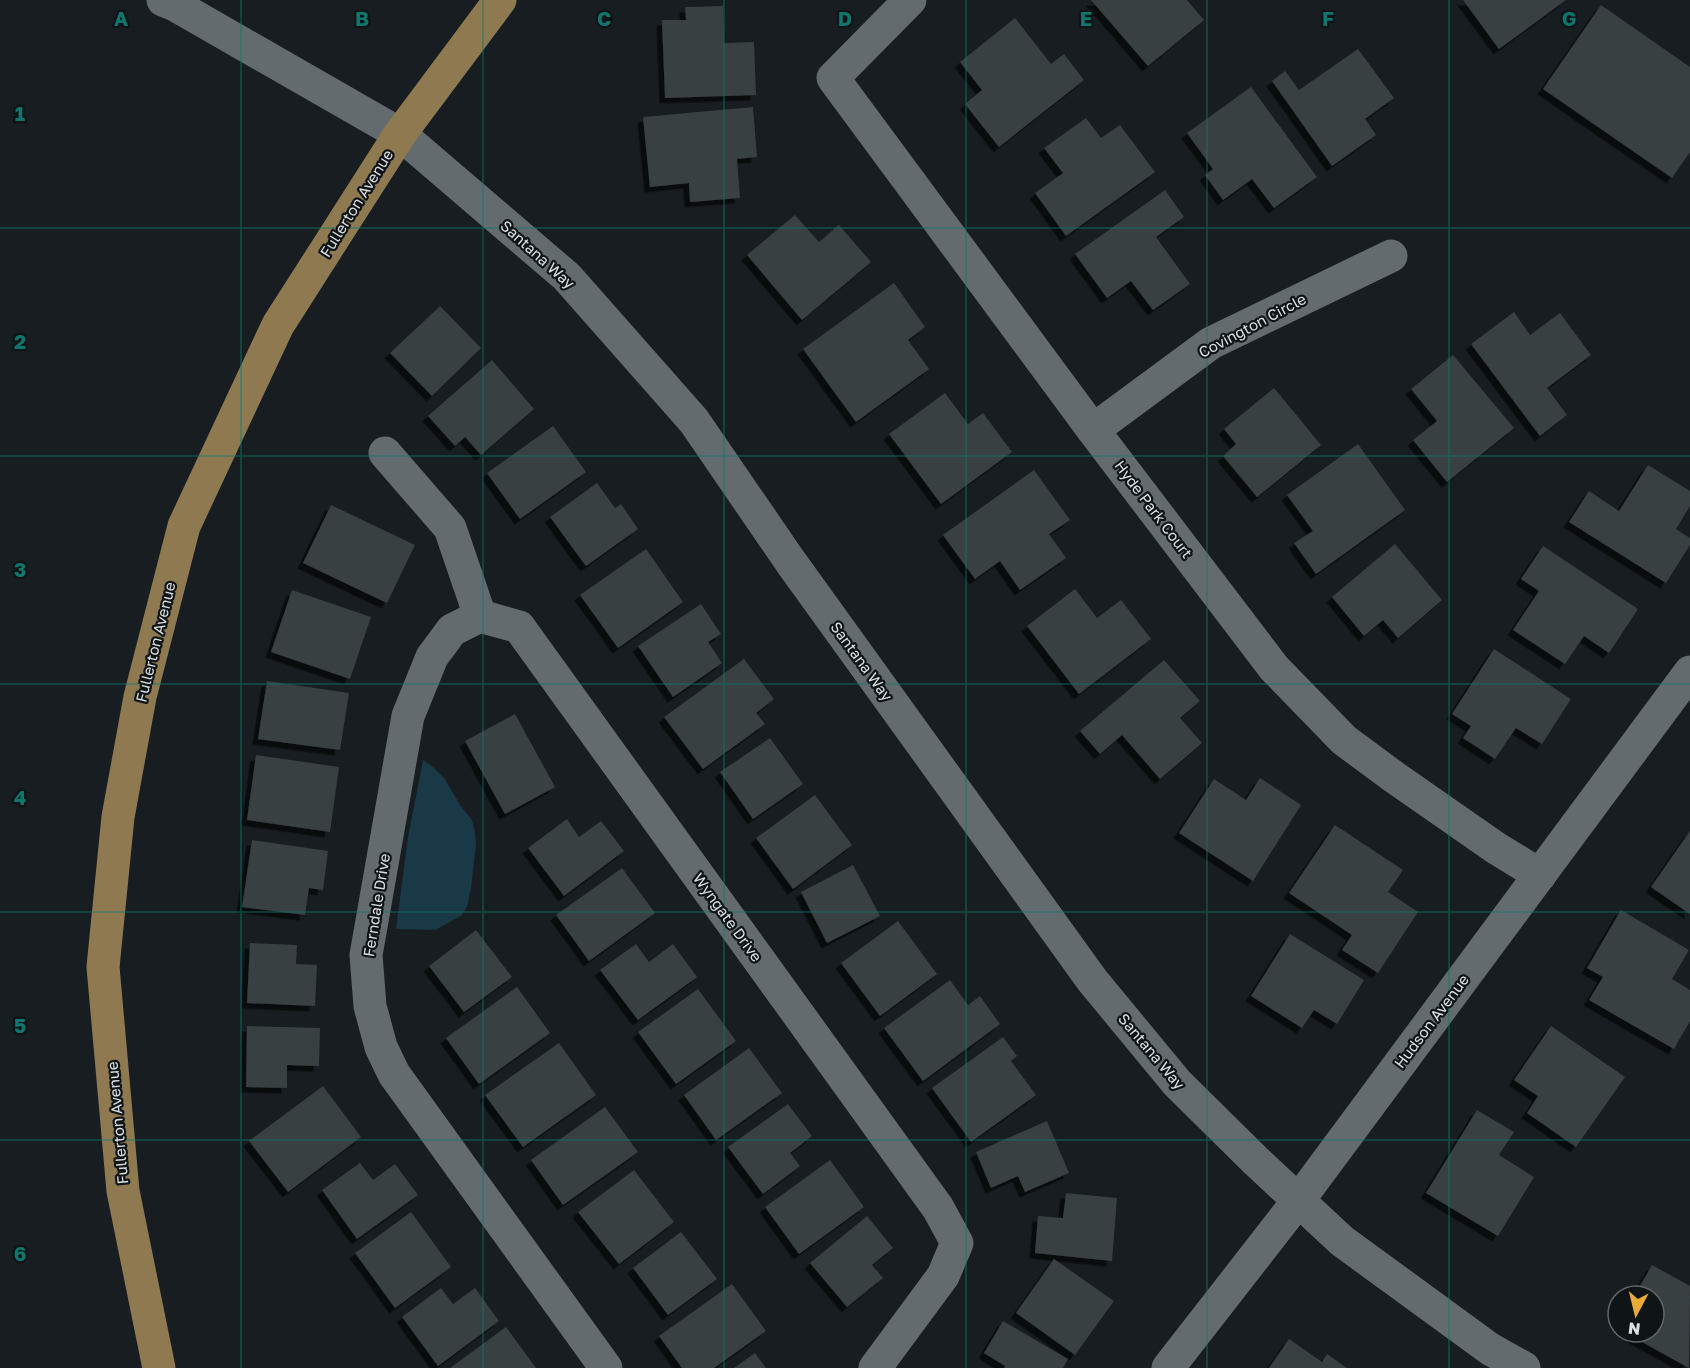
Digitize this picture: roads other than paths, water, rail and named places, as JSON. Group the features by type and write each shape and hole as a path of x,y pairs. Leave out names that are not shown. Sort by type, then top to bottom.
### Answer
{"main road":[{"name":"Fullerton Avenue","path":"159,1368 123,1191 103,967 118,817 140,697 184,525 278,325 400,134 500,0"}],"street":[{"name":"Santana Way","path":"163,0 400,134 567,277 694,421 790,561 1092,980 1177,1083 1298,1201 1342,1240 1490,1349 1524,1368"},
{"name":"Hyde Park Court","path":"910,0 833,78 1093,430 1274,668 1344,740 1486,842 1540,875"},
{"name":"Covington Circle","path":"1093,430 1211,343 1391,256"},
{"path":"385,453 450,528 480,616"},
{"name":"Wyngate Drive","path":"480,616 519,627 938,1208 957,1243 943,1276 881,1366"},
{"name":"Ferndale Drive","path":"480,616 452,630 432,657 408,716 366,955 370,1006 381,1047 394,1074 606,1368"},
{"name":"Hudson Avenue","path":"1168,1368 1298,1201 1690,672"}]}
